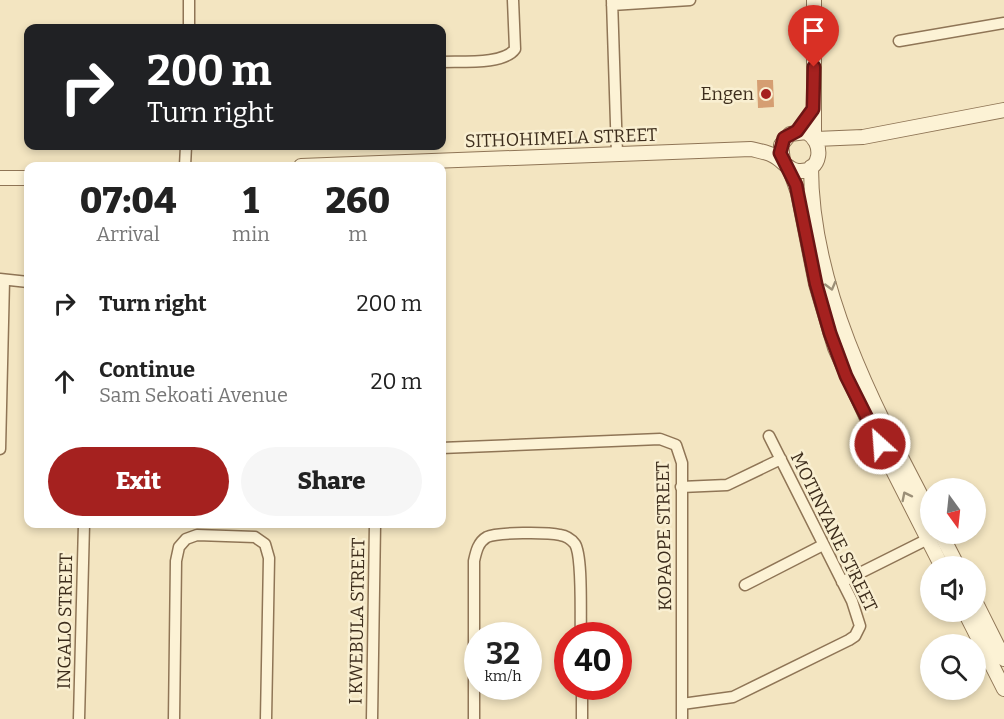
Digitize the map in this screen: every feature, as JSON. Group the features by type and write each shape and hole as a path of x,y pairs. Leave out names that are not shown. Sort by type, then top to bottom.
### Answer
{"street":[{"path":"189,0 189,24"},
{"path":"446,62 498,60 512,54 515,49 513,0"},
{"path":"617,154 612,2 690,0"},
{"path":"814,0 813,109 815,138 820,152 814,163 811,190 819,243 855,362 920,493"},
{"path":"899,41 1004,23"},
{"path":"813,109 797,131 784,138 780,149 798,193 816,284 835,348 846,376 920,511"},
{"path":"797,131 806,132 815,138 863,137 1004,110"},
{"path":"786,164 798,171 814,163 830,150 863,137"},
{"name":"SITHOHIMELA STREET","path":"751,149 784,138"},
{"name":"SITHOHIMELA STREET","path":"437,162 751,149 771,154 786,164"},
{"path":"0,178 24,178"},
{"path":"0,449 2,280 24,282"},
{"name":"MOTINYANE STREET","path":"682,704 733,697 855,636 860,626 859,618 842,582 769,436"},
{"name":"KOPAOPE STREET","path":"446,448 660,440 672,442 680,453 682,719"},
{"path":"681,487 728,485 781,459"},
{"name":"INGALO STREET","path":"79,719 84,528"},
{"name":"I KWEBULA STREET","path":"372,719 375,528"},
{"path":"474,719 474,561 480,544 486,538 496,535 547,534 568,537 576,546 579,558 581,622"},
{"path":"174,719 177,561 179,547 186,539 197,535 255,537 265,544 269,558 266,719"},
{"path":"842,582 920,543"},
{"path":"940,544 949,556"},
{"path":"745,585 823,545"},
{"path":"970,622 1004,689"},
{"path":"986,622 1004,659"},
{"path":"582,700 582,719"}],"building":[{"path":"757,80 773,80 774,107 758,108"}],"place":[{"name":"Engen","path":"766,94"}],"route":[{"path":"814,67 813,109 797,131 784,138 780,153 796,185 816,284 830,333 846,376 880,444"}]}
